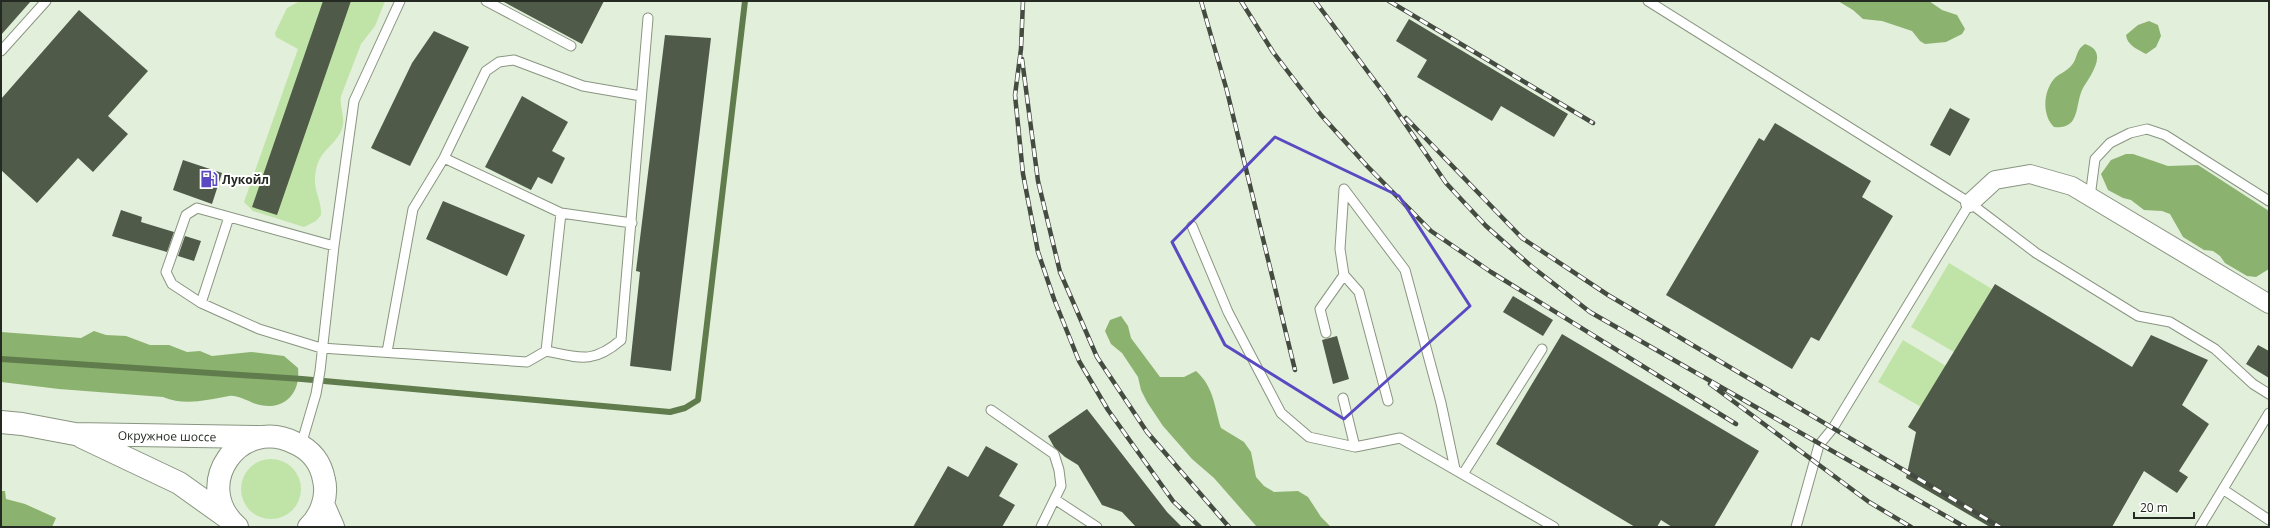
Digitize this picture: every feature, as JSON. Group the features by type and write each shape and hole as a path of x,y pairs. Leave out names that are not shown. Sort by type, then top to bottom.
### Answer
{"main road":[{"name":"Окружное шоссе","path":"1,422 22,424 75,434 280,437 301,446 317,461 325,482 323,504"},
{"name":"Окружное шоссе","path":"75,434 179,483 232,522"},
{"path":"232,522 219,498 220,475 223,465 238,447 258,437"},
{"path":"309,527 323,504"},
{"path":"323,504 333,527"}],"street":[{"path":"1970,203 1995,180 2030,174 2072,186 2269,304"}],"lane":[{"path":"1,51 46,1"},
{"path":"301,446 316,394 320,371 321,348 354,100 400,1"},
{"path":"486,1 571,46"},
{"path":"1648,1 1970,203 2036,253 2138,316 2170,322 2214,349 2253,384 2269,394"},
{"path":"334,246 197,208 186,215 166,272 172,284 200,303 259,329 321,348 527,362 546,351 585,359 608,351 621,340 648,18"},
{"path":"387,352 413,209 444,158 486,71 499,62 514,60 583,86 641,96"},
{"path":"2090,197 2096,160 2110,143 2130,133 2147,129 2165,135 2269,201"},
{"path":"444,158 561,213 632,223"},
{"path":"1388,401 1360,292 1344,275 1340,249 1344,189 1405,270 1441,403 1454,468"},
{"path":"1796,527 1819,445 1833,428 1970,203"},
{"path":"546,351 561,213"},
{"path":"200,303 229,216"},
{"path":"1192,226 1228,312 1281,413 1309,437 1355,447 1400,438 1554,527"},
{"path":"1326,333 1320,309 1344,275"},
{"path":"1463,474 1542,349"},
{"path":"1343,398 1355,447"},
{"path":"991,410 1054,454 1059,470 1061,486 1056,500 1041,527"},
{"path":"2200,527 2224,490 2269,413"},
{"path":"2224,490 2269,520"},
{"path":"1056,500 1097,527"}],"highlighted area":[{"path":"1275,137 1399,196 1470,306 1344,419 1225,345 1172,242"}],"green space":[{"path":"300,1 385,1 375,26 361,44 341,96 343,120 342,129 322,155 316,168 315,183 321,215 316,221 304,227 253,211 244,202 298,49 276,37 275,33 287,8"},
{"path":"1838,1 1929,1 1942,10 1957,15 1965,29 1962,34 1946,42 1925,44 1920,41 1912,31 1882,21 1863,19 1853,10"},
{"path":"2149,21 2158,25 2161,36 2156,47 2146,54 2130,44 2126,35 2138,25"},
{"path":"2085,44 2093,48 2096,53 2096,66 2082,90 2075,116 2072,121 2068,125 2062,127 2054,127 2047,117 2045,104 2050,84 2054,79 2069,68 2082,46"},
{"path":"2126,154 2133,154 2168,166 2198,165 2269,211 2269,269 2256,277 2247,276 2225,263 2220,256 2213,251 2204,250 2183,237 2170,214 2162,211 2144,210 2131,200 2123,198 2108,190 2101,174 2111,160"},
{"path":"1949,263 1992,289 1954,352 1911,327"},
{"path":"1121,316 1128,326 1131,338 1160,377 1184,377 1196,371 1202,377 1213,397 1221,428 1244,442 1251,452 1256,477 1264,486 1274,492 1298,491 1308,497 1321,517 1331,527 1257,527 1214,478 1192,459 1163,426 1147,402 1141,390 1138,377 1122,353 1111,344 1105,331 1110,320"},
{"path":"94,331 106,335 126,336 150,345 169,345 187,352 200,351 212,356 251,352 284,356 298,368 296,387 287,400 272,406 263,406 232,396 187,402 171,400 163,397 59,389 1,382 1,332 81,338"},
{"path":"1903,340 1946,366 1921,407 1878,382"},
{"path":"265,459 277,459 288,464 296,472 301,483 299,501 288,514 277,519 265,519 254,514 246,506 241,495 241,483 246,472 254,464"},
{"path":"1,491 5,491 6,499 25,504 56,518 52,527 1,527"}],"building":[{"path":"1,1 31,1 1,35"},
{"path":"323,1 351,1 277,215 252,207"},
{"path":"502,1 604,1 582,44"},
{"path":"79,10 148,71 108,116 128,134 93,172 78,158 37,203 1,170 1,99"},
{"path":"1409,19 1568,114 1554,137 1501,106 1492,121 1417,77 1427,60 1396,41"},
{"path":"434,31 469,47 410,166 371,148 412,63"},
{"path":"665,35 711,38 671,371 630,366 640,272 636,271"},
{"path":"522,96 568,122 552,151 565,158 552,184 538,177 531,190 485,167"},
{"path":"1950,108 1970,119 1950,156 1930,145"},
{"path":"1775,123 1871,181 1862,197 1893,216 1819,341 1811,337 1792,369 1666,295 1759,138 1764,141"},
{"path":"183,160 222,173 212,204 173,190"},
{"path":"443,201 525,235 507,276 426,239"},
{"path":"121,210 142,217 141,222 174,232 167,252 112,236"},
{"path":"185,236 201,241 194,261 178,256"},
{"path":"1995,284 2132,367 2151,335 2208,360 2182,405 2209,424 2179,471 2188,477 2177,493 2144,471 2112,527 1990,527 1906,478 1916,432 1908,427"},
{"path":"1513,296 1553,320 1543,336 1503,312"},
{"path":"1562,334 1759,451 1714,527 1672,527 1661,520 1657,527 1635,527 1496,444"},
{"path":"1337,336 1349,379 1333,384 1322,340"},
{"path":"2258,345 2269,351 2269,378 2246,364"},
{"path":"1087,409 1167,512 1182,527 1136,527 1122,512 1102,505 1078,465 1065,457 1054,447 1048,436"},
{"path":"986,446 1018,464 999,496 1015,505 1002,527 913,527 948,466 968,477"}],"waterway":[{"path":"1,359 302,379 670,412 685,408 698,400 745,1"}],"railway":[{"path":"1023,1 1021,49 1015,95 1023,174 1038,252 1054,299 1079,361 1108,410 1173,501 1200,527"},
{"path":"1201,1 1227,91 1295,370"},
{"path":"1241,1 1273,52 1321,115 1367,166 1431,231 1491,272 1736,424"},
{"path":"1315,1 1386,96 1446,183 1486,226 1531,266 1590,312 1965,527"},
{"path":"1389,1 1593,123"},
{"path":"1022,59 1038,181 1060,272 1097,357 1147,432 1229,527"},
{"path":"1406,118 1522,238 1608,295 2000,527"},
{"path":"1710,384 1869,502 1911,527"}],"place":[{"name":"Лукойл","path":"209,179"}]}
